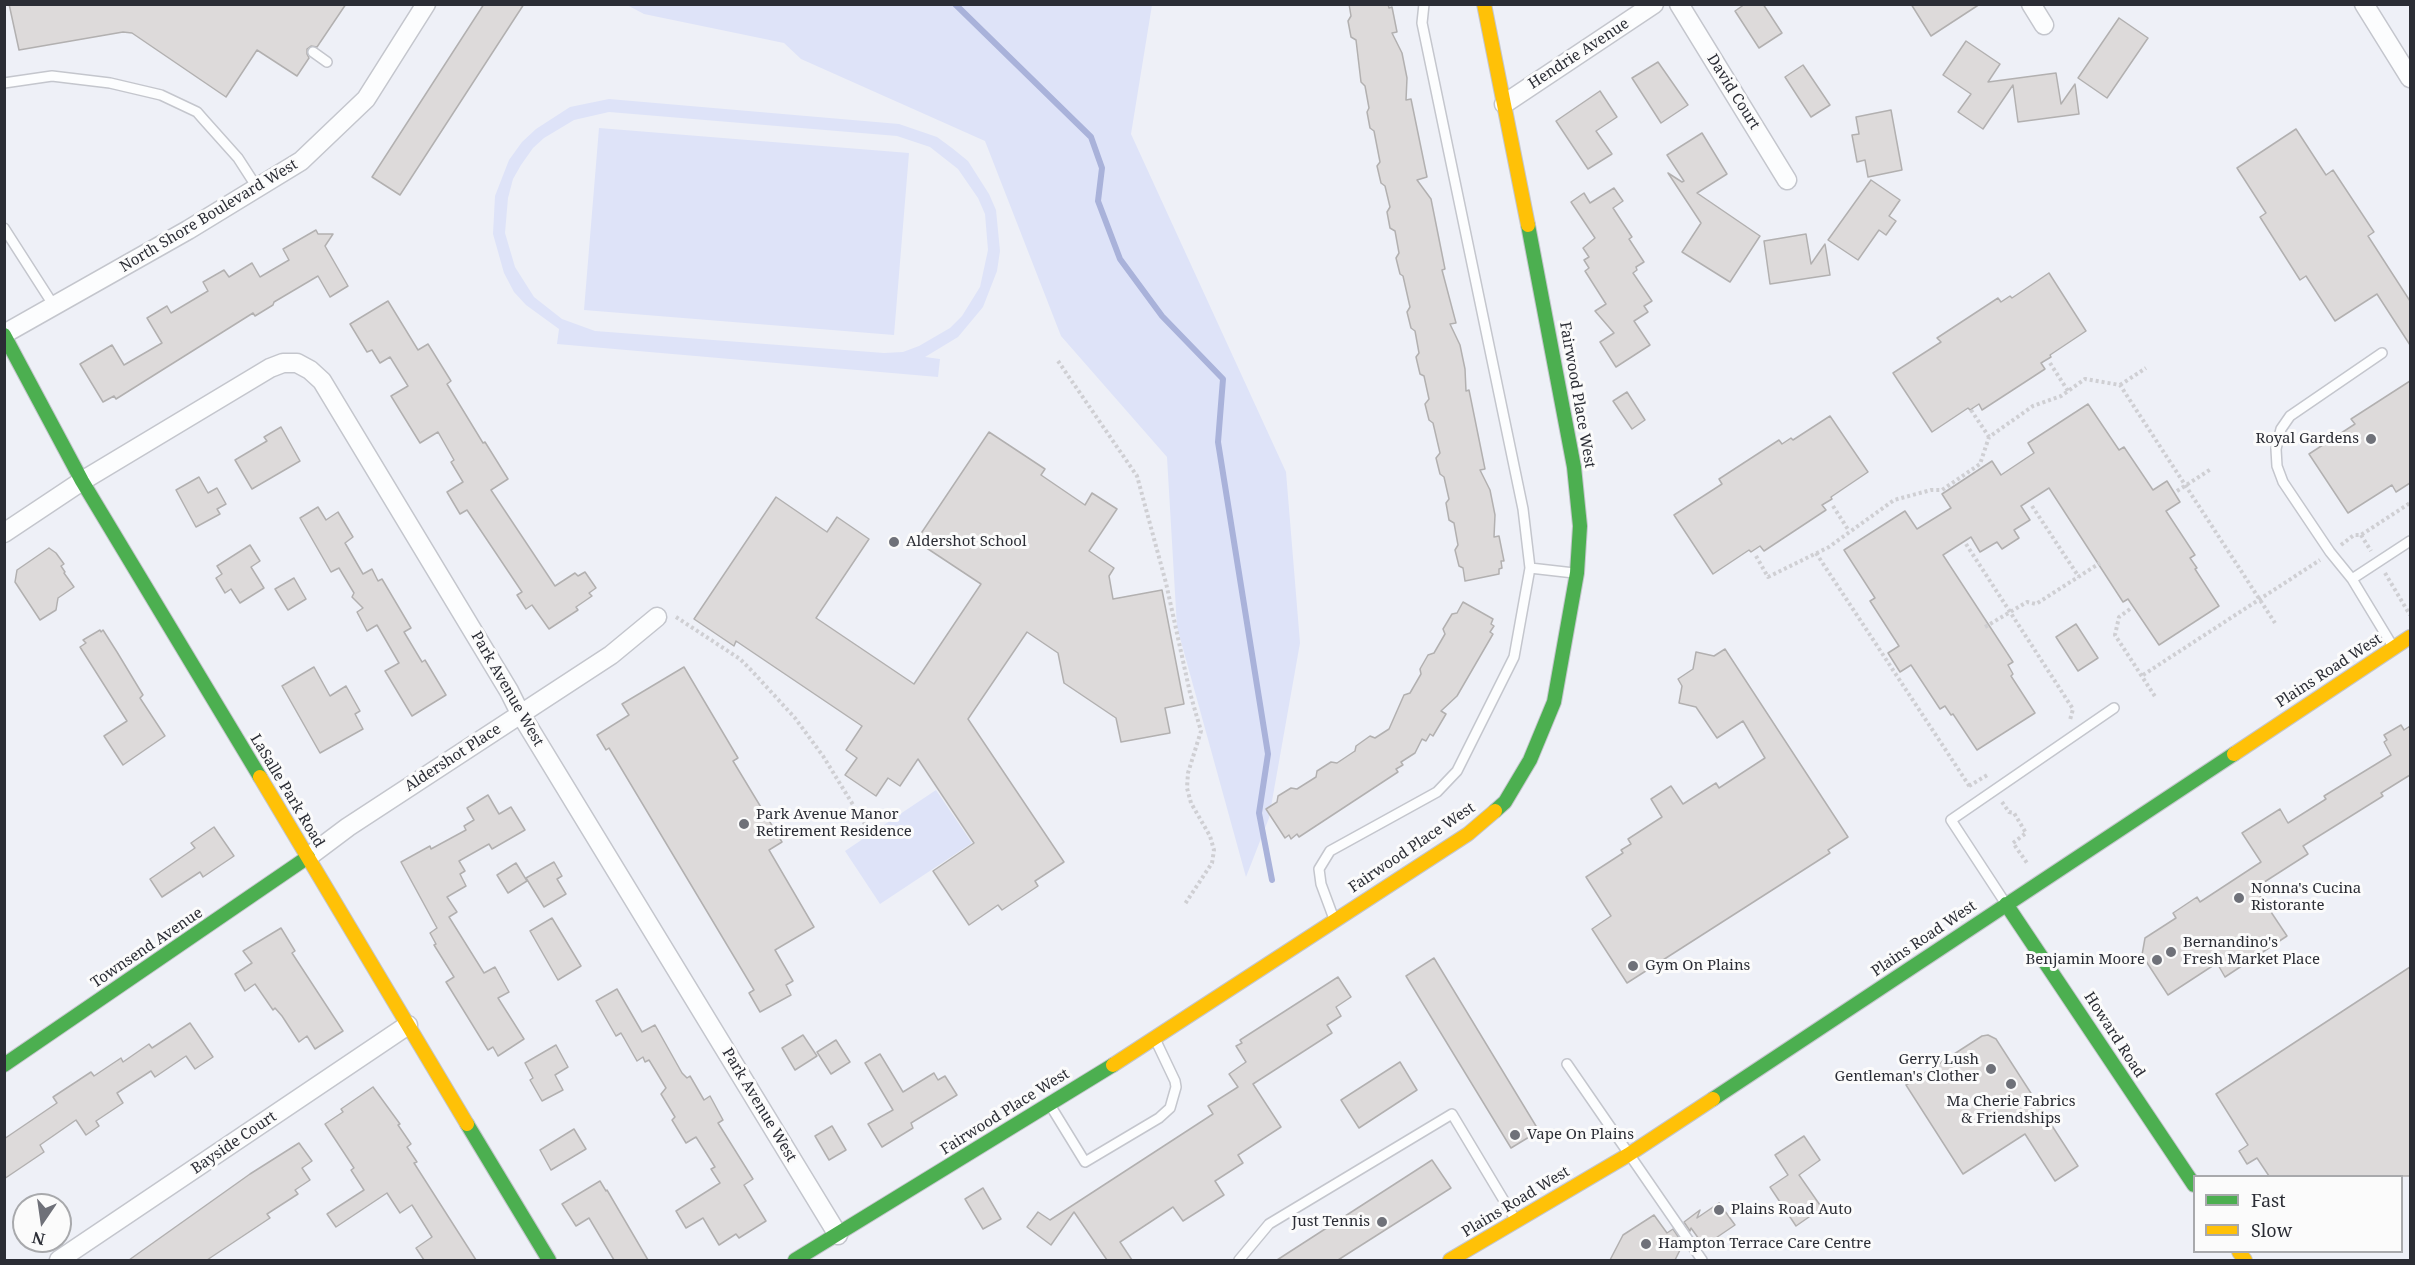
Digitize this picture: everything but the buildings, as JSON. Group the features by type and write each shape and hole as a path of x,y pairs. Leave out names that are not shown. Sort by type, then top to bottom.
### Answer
{"street":[{"name":"North Shore Boulevard West","path":"4,334 258,189 301,161 366,99 426,4"},
{"name":"Fairwood Place West","path":"795,1260 1155,1039 1468,834 1505,802 1530,760 1554,702 1577,573 1580,526 1574,467 1484,4"},
{"name":"Hendrie Avenue","path":"1504,104 1654,4"},
{"name":"David Court","path":"1679,4 1787,180"},
{"path":"2031,4 2044,25"},
{"path":"2364,4 2410,74"},
{"name":"LaSalle Park Road","path":"4,334 82,481 549,1260"},
{"name":"Park Avenue West","path":"4,533 82,481 270,368 284,363 297,363 310,370 322,381 509,691 520,713 838,1235"},
{"name":"Aldershot Place","path":"308,857 348,827 520,713 611,656 662,614"},
{"name":"Plains Road West","path":"1450,1260 1628,1155 2410,637"},
{"name":"Townsend Avenue","path":"4,1065 308,857"},
{"name":"Howard Road","path":"2006,904 2193,1184"},
{"name":"Bayside Court","path":"59,1260 408,1025"}],"lane":[{"path":"1335,919 1321,884 1319,869 1330,851 1437,792 1457,771 1514,657 1530,568 1523,509 1422,23 1424,4"},
{"path":"313,52 327,62"},
{"path":"4,83 52,76 110,83 161,95 197,112 238,158 258,189"},
{"path":"4,228 54,306"},
{"path":"2382,353 2290,416 2281,429 2276,449 2277,466 2283,482 2330,552 2352,579 2394,648"},
{"path":"2352,579 2410,541"},
{"path":"1530,568 1577,573"},
{"path":"2006,904 1951,820 2114,708"},
{"path":"1049,1104 1085,1162 1159,1118 1170,1108 1176,1087 1155,1039"},
{"path":"1567,1064 1702,1260"},
{"path":"1239,1260 1269,1224 1452,1114 1516,1220"}],"path":[{"path":"1058,361 1137,476 1166,583 1190,693 1201,731 1188,773 1187,788 1191,803 1210,836 1214,850 1212,863 1185,904"},
{"path":"2050,363 2068,391"},
{"path":"1756,556 1768,576 1816,553 1894,500 1931,490 1942,490 1980,464 1989,437 2033,406 2068,391 2085,379 2120,385 2146,368"},
{"path":"2120,385 2275,623"},
{"path":"1971,410 1989,437"},
{"path":"2177,491 2211,469"},
{"path":"2143,675 2284,582 2313,566 2354,535 2361,535 2410,503"},
{"path":"1833,506 1849,531"},
{"path":"2032,506 2079,577"},
{"path":"1966,544 2073,709 2067,725"},
{"path":"1816,553 1979,801"},
{"path":"1984,627 2027,602 2036,604 2100,563"},
{"path":"2130,609 2119,616 2115,635 2156,698"},
{"path":"662,614 740,659 752,671 795,718 823,756 871,834"},
{"path":"1969,786 1999,768"},
{"path":"1994,791 2008,812 2014,813 2026,833 2013,843 2040,880"}],"shaded area":[{"path":"627,5 1152,5 1131,134 1286,472 1300,643 1269,818 1246,877 1177,627 1167,457 1061,336 985,141 801,59 784,43 644,14"},
{"path":"609,99 899,124 937,137 968,161 989,194 996,210 1000,251 997,271 983,307 958,337 925,357 940,359 938,377 557,344 559,329 526,305 514,292 504,273 493,234 495,196 509,160 522,142 536,129 570,107","holes":["609,112 897,136 930,147 958,169 978,198 985,214 988,250 980,287 962,316 950,328 919,346 903,352 884,353 595,331 562,319 534,297 515,267 505,233 508,198 513,179 533,148 544,138 574,120"]},
{"path":"599,128 909,153 894,335 584,310"},
{"path":"936,790 972,843 880,904 845,851"}],"waterway":[{"path":"955,4 1091,137 1102,168 1098,201 1120,259 1162,316 1223,379 1218,442 1268,754 1259,813 1272,880"}],"traffic: fast":[{"path":"1495,811 1505,802 1530,760 1554,702 1577,573 1580,526 1574,467 1528,225"},
{"path":"4,335 82,481 260,777"},
{"path":"1713,1099 2234,754"},
{"path":"4,1065 308,857"},
{"path":"2006,904 2193,1184"},
{"path":"795,1260 1113,1065"},
{"path":"467,1124 549,1260"}],"traffic: slow":[{"path":"1484,4 1528,225"},
{"path":"2234,754 2410,637"},
{"path":"260,777 467,1124"},
{"path":"1113,1065 1468,834 1495,811"},
{"path":"1450,1260 1628,1155 1713,1099"},
{"path":"2240,1253 2245,1260"}],"place":[{"name":"Royal Gardens","path":"2371,439"},
{"name":"Aldershot School","path":"894,542"},
{"name":"Park Avenue Manor Retirement Residence","path":"744,824"},
{"name":"Nonna's Cucina Ristorante","path":"2239,898"},
{"name":"Bernandino's Fresh Market Place","path":"2171,952"},
{"name":"Benjamin Moore","path":"2157,960"},
{"name":"Gym On Plains","path":"1633,966"},
{"name":"Gerry Lush Gentleman's Clother","path":"1991,1069"},
{"name":"Ma Cherie Fabrics & Friendships","path":"2011,1084"},
{"name":"Vape On Plains","path":"1515,1135"},
{"name":"Plains Road Auto","path":"1719,1210"},
{"name":"Just Tennis","path":"1382,1222"},
{"name":"Hampton Terrace Care Centre","path":"1646,1244"}]}
